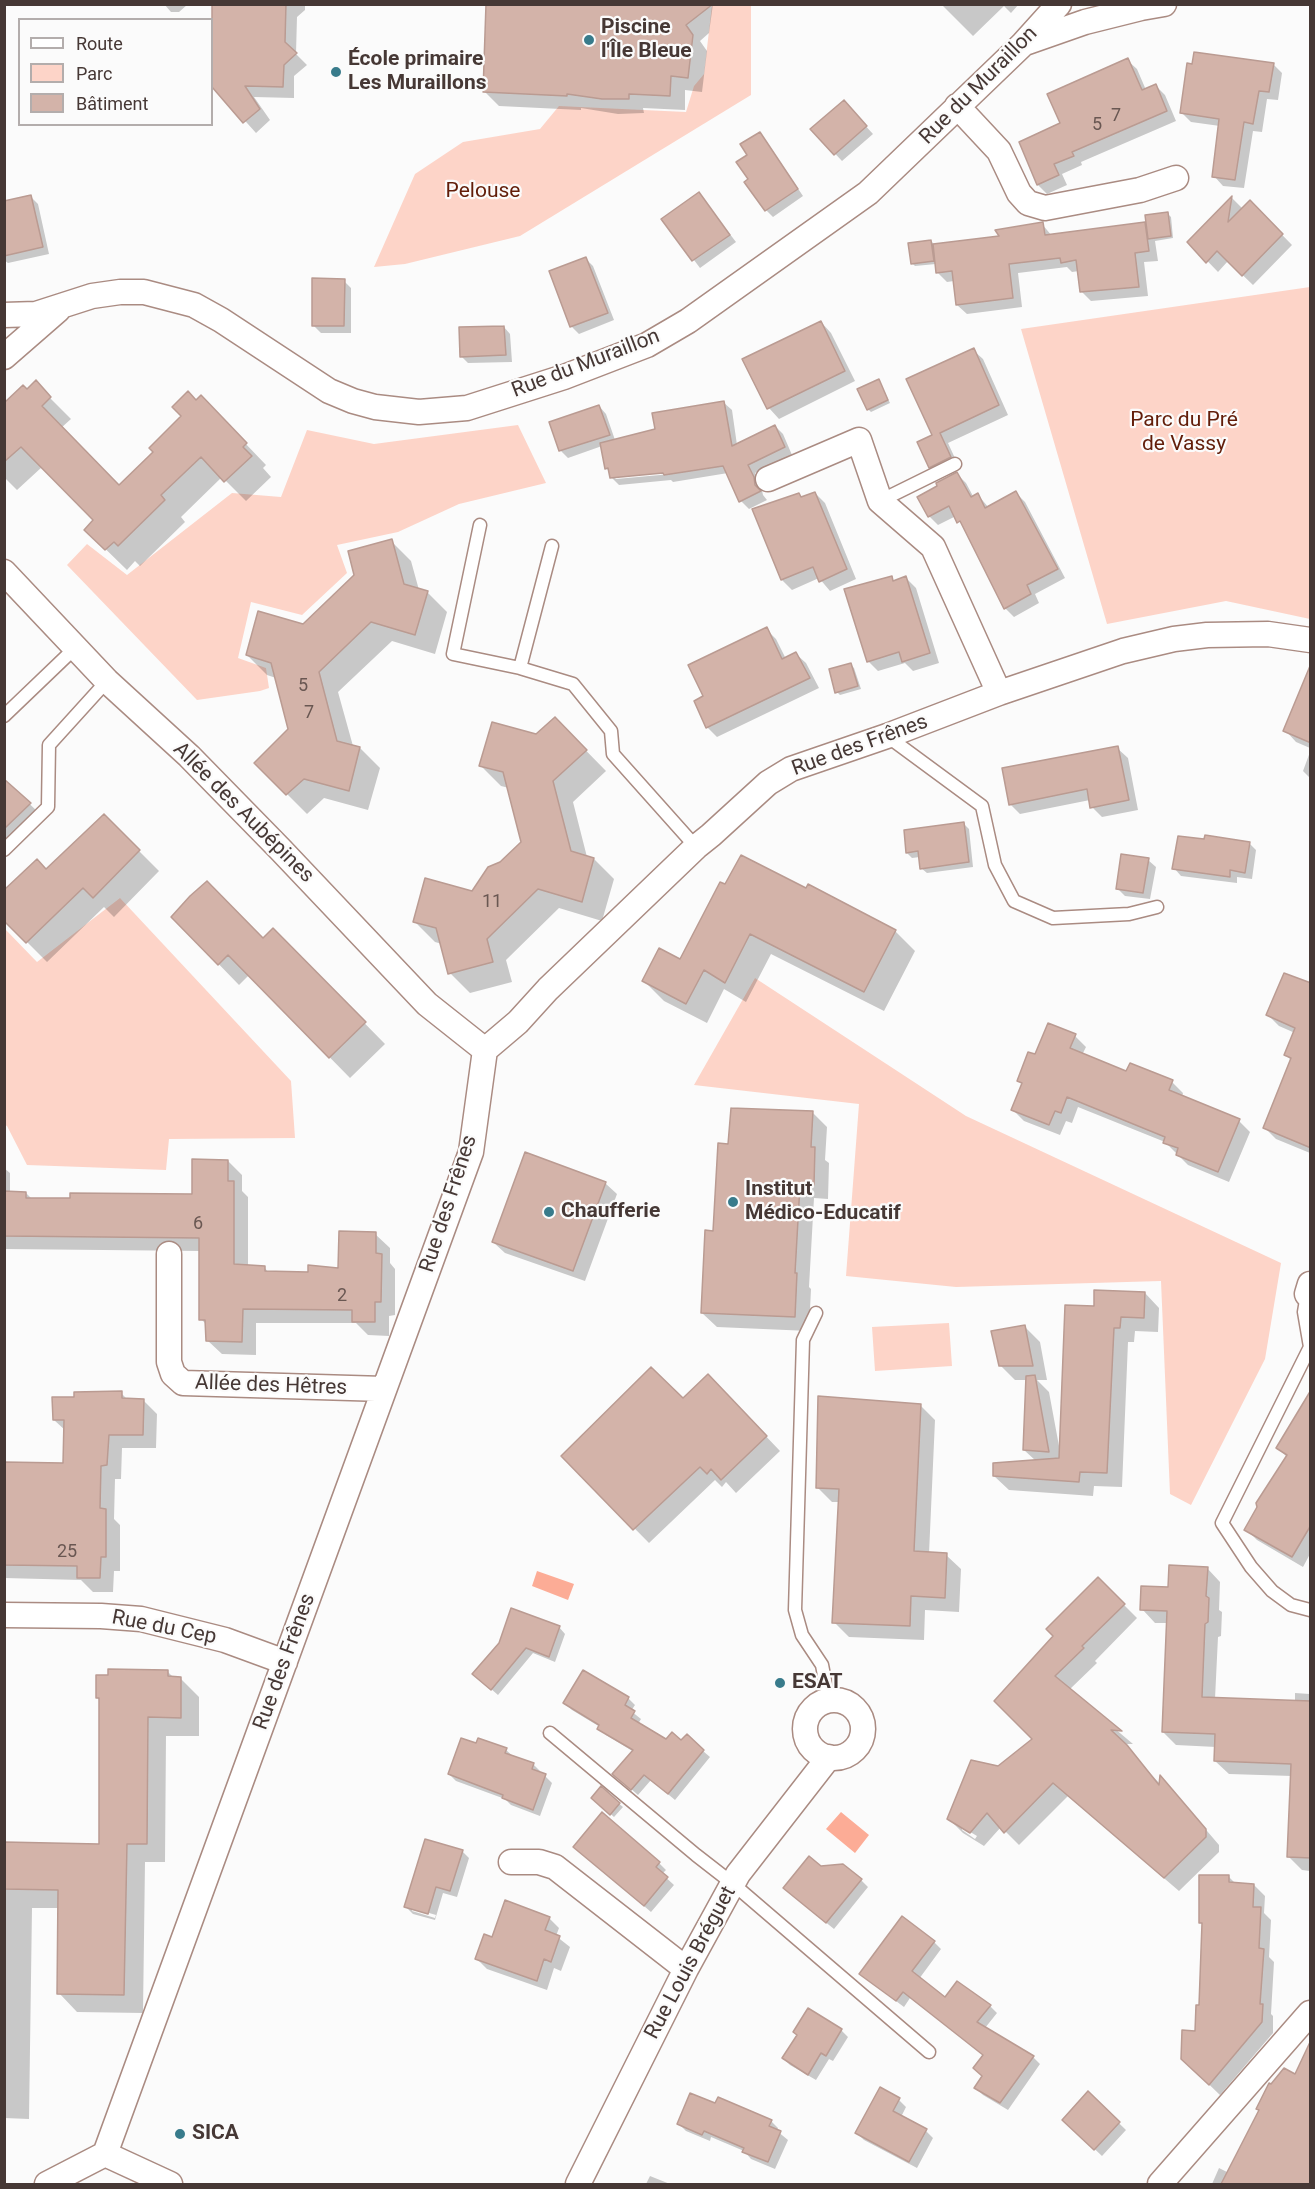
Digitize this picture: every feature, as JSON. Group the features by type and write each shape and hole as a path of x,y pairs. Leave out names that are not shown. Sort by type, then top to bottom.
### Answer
{"street":[{"name":"Rue du Muraillon","path":"4,315 36,314 92,296 120,291 144,292 194,305 221,320 328,391 353,401 419,412 467,408 564,377 638,348 688,321 868,193 1022,45 1059,4"},
{"path":"1022,45 1085,22 1164,4"},
{"path":"957,106 999,151 1019,193 1028,203 1045,208 1140,190 1176,178"},
{"name":"Rue du Muraillon","path":"4,357 62,306"},
{"path":"768,479 859,440 880,501 933,547 999,693"},
{"name":"Allée des Aubépines","path":"4,572 107,681 189,756 427,1004 485,1050"},
{"name":"Rue des Frênes","path":"105,2154 471,1152 485,1050 518,1022 548,989 696,847 768,783 792,769 888,736 999,693 1124,651 1174,639 1241,633 1311,640"},
{"name":"Allée des Hêtres","path":"169,1254 170,1362 173,1374 183,1383 384,1389"},
{"name":"Rue du Cep","path":"4,1615 101,1616 141,1619 225,1640 285,1662"},
{"path":"836,1699 853,1707 862,1722 863,1730 856,1748 838,1757 819,1754 812,1748 805,1730 810,1712 818,1705 828,1701 836,1699"},
{"name":"Rue Louis Bréguet","path":"578,2184 732,1883 829,1757"},
{"path":"512,1862 539,1862 555,1867 686,1969"},
{"path":"1160,2184 1311,2013"},
{"path":"47,2184 105,2154 170,2184"}],"lane":[{"path":"880,501 955,464"},
{"path":"480,525 453,654 520,668 573,684 611,731 613,754 696,847"},
{"path":"520,668 552,546"},
{"path":"4,716 75,648"},
{"path":"4,850 48,807 49,745 107,681"},
{"path":"888,736 982,806 994,865 1014,901 1053,918 1129,914 1157,907"},
{"path":"1309,1291 1304,1312 1310,1347 1222,1522 1251,1567 1272,1591 1291,1605 1311,1610"},
{"path":"816,1313 803,1340 795,1610 802,1635 822,1665 828,1701"},
{"path":"550,1733 732,1883 929,2052"}],"green space":[{"name":"Pelouse","path":"712,5 751,5 751,95 520,236 405,264 374,267 415,174 463,142 540,129 559,106 686,112 694,86 704,74"},
{"name":"Parc du Pré de Vassy","path":"1310,287 1310,619 1226,601 1107,624 1021,329"},
{"path":"518,425 546,483 459,504 398,532 337,545 347,573 302,615 251,602 238,658 266,668 269,688 260,691 197,700 67,565 87,544 127,575 232,493 281,497 307,430 374,444"},
{"path":"120,898 291,1081 295,1138 169,1139 166,1170 27,1165 5,1125 5,929 37,962"},
{"path":"755,978 966,1116 1281,1263 1265,1359 1191,1505 1170,1494 1161,1281 956,1287 846,1276 859,1104 694,1085"},
{"path":"949,1323 952,1366 875,1371 872,1327"}],"shaded area":[{"path":"537,1571 574,1584 568,1600 532,1586"},
{"path":"841,1812 869,1835 855,1853 826,1829"}],"building":[{"path":"212,4 286,4 285,42 297,53 284,65 283,87 245,86 260,109 243,123 213,88"},
{"name":"Piscine l'Île Bleue","path":"486,4 713,4 686,25 693,35 688,78 671,76 670,96 629,94 629,99 602,99 567,94 567,96 483,92"},
{"path":"1194,52 1274,63 1269,92 1259,91 1253,124 1244,122 1235,180 1212,177 1219,119 1180,113 1187,63 1192,64"},
{"path":"1128,58 1142,90 1156,84 1167,111 1072,152 1074,156 1054,164 1059,175 1037,185 1019,142 1060,123 1047,94"},
{"path":"844,100 867,126 834,155 810,129"},
{"path":"760,132 798,189 765,211 744,182 748,179 736,162 747,155 740,144"},
{"path":"699,192 730,235 692,261 661,219"},
{"path":"31,195 43,247 4,256 4,201"},
{"path":"1232,196 1228,222 1250,200 1283,234 1242,276 1217,251 1206,263 1187,242"},
{"path":"1168,212 1171,236 1148,239 1145,215"},
{"path":"1043,222 1045,235 1145,222 1149,251 1135,253 1139,287 1080,292 1076,260 1061,263 1060,258 1009,264 1013,298 956,305 952,271 936,273 933,244 999,236 995,230"},
{"path":"931,240 934,261 911,264 908,243"},
{"path":"586,257 608,313 570,327 549,271"},
{"path":"312,278 345,279 344,326 312,326"},
{"path":"821,321 845,371 767,409 742,359"},
{"path":"504,326 506,355 460,357 459,327"},
{"path":"974,348 999,405 940,433 951,457 929,468 917,442 932,435 906,379"},
{"path":"879,379 888,400 867,410 857,389"},
{"path":"36,380 51,397 42,406 119,485 153,452 149,448 181,416 172,407 188,391 196,400 201,395 247,443 243,447 252,456 224,482 201,457 161,495 165,500 118,546 114,542 105,550 84,530 93,520 21,447 4,462 4,403 23,385 27,389"},
{"path":"724,401 732,446 775,425 785,447 748,465 755,485 761,491 739,502 723,466 664,475 663,473 610,478 608,468 605,469 600,443 655,429 652,413"},
{"path":"599,405 610,435 559,451 549,422"},
{"path":"957,472 971,497 978,493 985,508 1016,491 1058,569 1027,585 1031,594 1004,609 960,521 957,523 949,506 928,517 917,497 937,486 936,483"},
{"path":"815,492 847,569 819,582 813,567 781,580 752,509 799,493 801,497"},
{"path":"392,539 404,584 428,591 415,635 371,622 319,672 337,741 360,747 349,791 304,779 286,795 254,763 288,729 271,663 246,655 258,611 303,624 354,575 348,551"},
{"path":"892,576 893,581 906,576 930,653 902,662 899,652 867,662 844,589"},
{"path":"767,627 782,659 796,652 810,678 706,728 694,701 703,696 688,665"},
{"path":"851,663 858,686 835,693 829,669"},
{"path":"1311,666 1311,743 1283,731"},
{"path":"555,717 587,750 553,781 571,851 594,858 582,902 538,889 487,939 493,962 448,974 436,928 413,922 425,878 472,891 488,867 500,862 521,842 503,772 479,766 492,722 536,734"},
{"path":"1118,746 1129,800 1090,808 1087,789 1009,805 1002,768"},
{"path":"4,779 31,803 4,829"},
{"path":"104,814 140,850 93,898 83,888 26,943 4,921 4,890 37,859 46,869"},
{"path":"964,822 969,862 920,869 918,851 906,853 904,830"},
{"path":"1205,835 1250,842 1245,873 1230,870 1230,877 1172,869 1178,836 1204,839"},
{"path":"1121,854 1149,858 1143,893 1116,889"},
{"path":"741,855 806,888 808,884 896,930 864,992 750,934 725,983 704,970 686,1004 642,981 659,948 680,959 720,882 725,884"},
{"path":"207,881 263,938 273,928 366,1022 329,1058 228,955 218,965 171,917"},
{"path":"1284,973 1311,983 1311,1148 1263,1128 1291,1058 1284,1055 1295,1028 1266,1015"},
{"path":"1048,1023 1076,1034 1070,1048 1126,1071 1130,1063 1173,1080 1169,1090 1240,1119 1218,1172 1176,1155 1178,1148 1163,1143 1165,1137 1067,1097 1061,1113 1055,1111 1049,1125 1011,1110 1022,1083 1017,1081 1028,1052 1035,1054"},
{"name":"Institut Médico-Educatif","path":"731,1108 813,1111 811,1147 815,1147 814,1185 800,1185 795,1317 701,1313 705,1230 713,1231 718,1143 728,1144"},
{"name":"Chaufferie","path":"525,1152 606,1182 573,1271 492,1242"},
{"path":"192,1159 228,1160 228,1181 234,1181 234,1264 265,1266 265,1271 308,1272 308,1265 338,1268 339,1231 376,1232 376,1253 382,1254 381,1302 375,1302 375,1322 352,1322 352,1310 243,1309 242,1342 206,1341 205,1320 199,1320 199,1238 4,1236 4,1191 26,1192 26,1198 70,1198 70,1193 192,1194"},
{"path":"1094,1290 1145,1292 1144,1318 1121,1317 1120,1328 1114,1328 1107,1473 1080,1472 1079,1482 993,1476 993,1463 1059,1458 1065,1305 1094,1306"},
{"path":"1025,1325 1033,1366 999,1366 991,1331"},
{"path":"651,1367 683,1398 708,1374 767,1436 721,1480 711,1469 707,1474 700,1467 633,1530 561,1456"},
{"path":"1035,1375 1049,1452 1023,1450 1026,1376"},
{"path":"1311,1390 1311,1525 1292,1557 1244,1530 1257,1507 1256,1503 1287,1455 1276,1448"},
{"path":"122,1391 122,1398 144,1399 143,1435 109,1435 107,1465 101,1466 100,1508 106,1509 106,1557 101,1557 100,1578 77,1578 77,1566 4,1565 4,1462 63,1463 64,1420 53,1420 52,1397 74,1397 74,1392"},
{"path":"818,1396 921,1404 914,1551 947,1553 945,1598 911,1596 910,1626 832,1623 839,1489 816,1488"},
{"path":"1169,1565 1208,1567 1206,1596 1209,1598 1208,1622 1205,1624 1202,1697 1311,1701 1311,1858 1287,1857 1291,1764 1214,1761 1215,1734 1162,1732 1167,1611 1140,1610 1141,1586 1168,1587"},
{"path":"1098,1577 1125,1604 1055,1676 1122,1731 1111,1730 1127,1745 1159,1785 1160,1775 1206,1829 1206,1837 1164,1878 1053,1783 1004,1833 987,1813 970,1833 947,1819 971,1760 998,1766 1032,1739 994,1701 1053,1636 1046,1629"},
{"path":"511,1608 560,1626 549,1657 526,1648 491,1690 472,1674 499,1643"},
{"path":"108,1669 168,1670 168,1676 181,1677 181,1718 148,1717 147,1844 127,1844 124,1995 57,1994 58,1890 4,1889 4,1842 99,1844 99,1698 96,1698 96,1675 108,1675"},
{"path":"583,1670 629,1697 625,1705 635,1711 631,1718 666,1739 672,1732 681,1740 687,1734 704,1750 668,1794 644,1775 631,1790 612,1774 633,1750 597,1729 599,1725 563,1703"},
{"path":"461,1738 476,1743 478,1738 507,1748 505,1753 534,1763 532,1769 546,1774 533,1810 502,1798 503,1795 448,1774"},
{"path":"601,1786 620,1803 610,1815 591,1798"},
{"path":"602,1812 660,1862 656,1867 668,1877 644,1906 573,1847"},
{"path":"425,1839 463,1850 450,1891 436,1887 428,1914 404,1907"},
{"path":"809,1856 821,1866 843,1864 862,1879 826,1923 783,1888"},
{"path":"1199,1875 1229,1875 1229,1882 1254,1884 1253,1907 1261,1907 1259,1948 1264,1949 1260,2004 1263,2004 1262,2022 1209,2085 1181,2059 1182,2030 1195,2031 1196,2005 1199,2005 1202,1923 1199,1923"},
{"path":"505,1900 550,1917 545,1930 560,1936 551,1962 544,1959 537,1981 475,1959 484,1934 492,1937"},
{"path":"902,1916 935,1941 912,1971 945,1997 957,1981 991,2005 977,2022 1034,2056 1000,2103 974,2088 982,2076 973,2068 983,2055 903,1992 896,2001 859,1974"},
{"path":"808,2008 842,2029 826,2056 821,2053 808,2075 782,2058 797,2035 793,2032"},
{"path":"1311,2040 1311,2184 1221,2184 1259,2110 1256,2109 1269,2083 1271,2084 1284,2068 1295,2074"},
{"path":"880,2087 900,2098 893,2111 927,2129 909,2162 855,2133"},
{"path":"1088,2091 1120,2122 1094,2150 1062,2120"},
{"path":"690,2093 715,2103 718,2097 772,2120 769,2126 781,2131 768,2162 742,2152 744,2148 704,2131 702,2135 677,2124"}],"place":[{"name":"Piscine l'Île Bleue","path":"589,40"},
{"name":"École primaire Les Muraillons","path":"336,72"},
{"name":"Institut Médico-Educatif","path":"733,1202"},
{"name":"Chaufferie","path":"549,1212"},
{"name":"ESAT","path":"780,1683"},
{"name":"SICA","path":"180,2134"}]}
